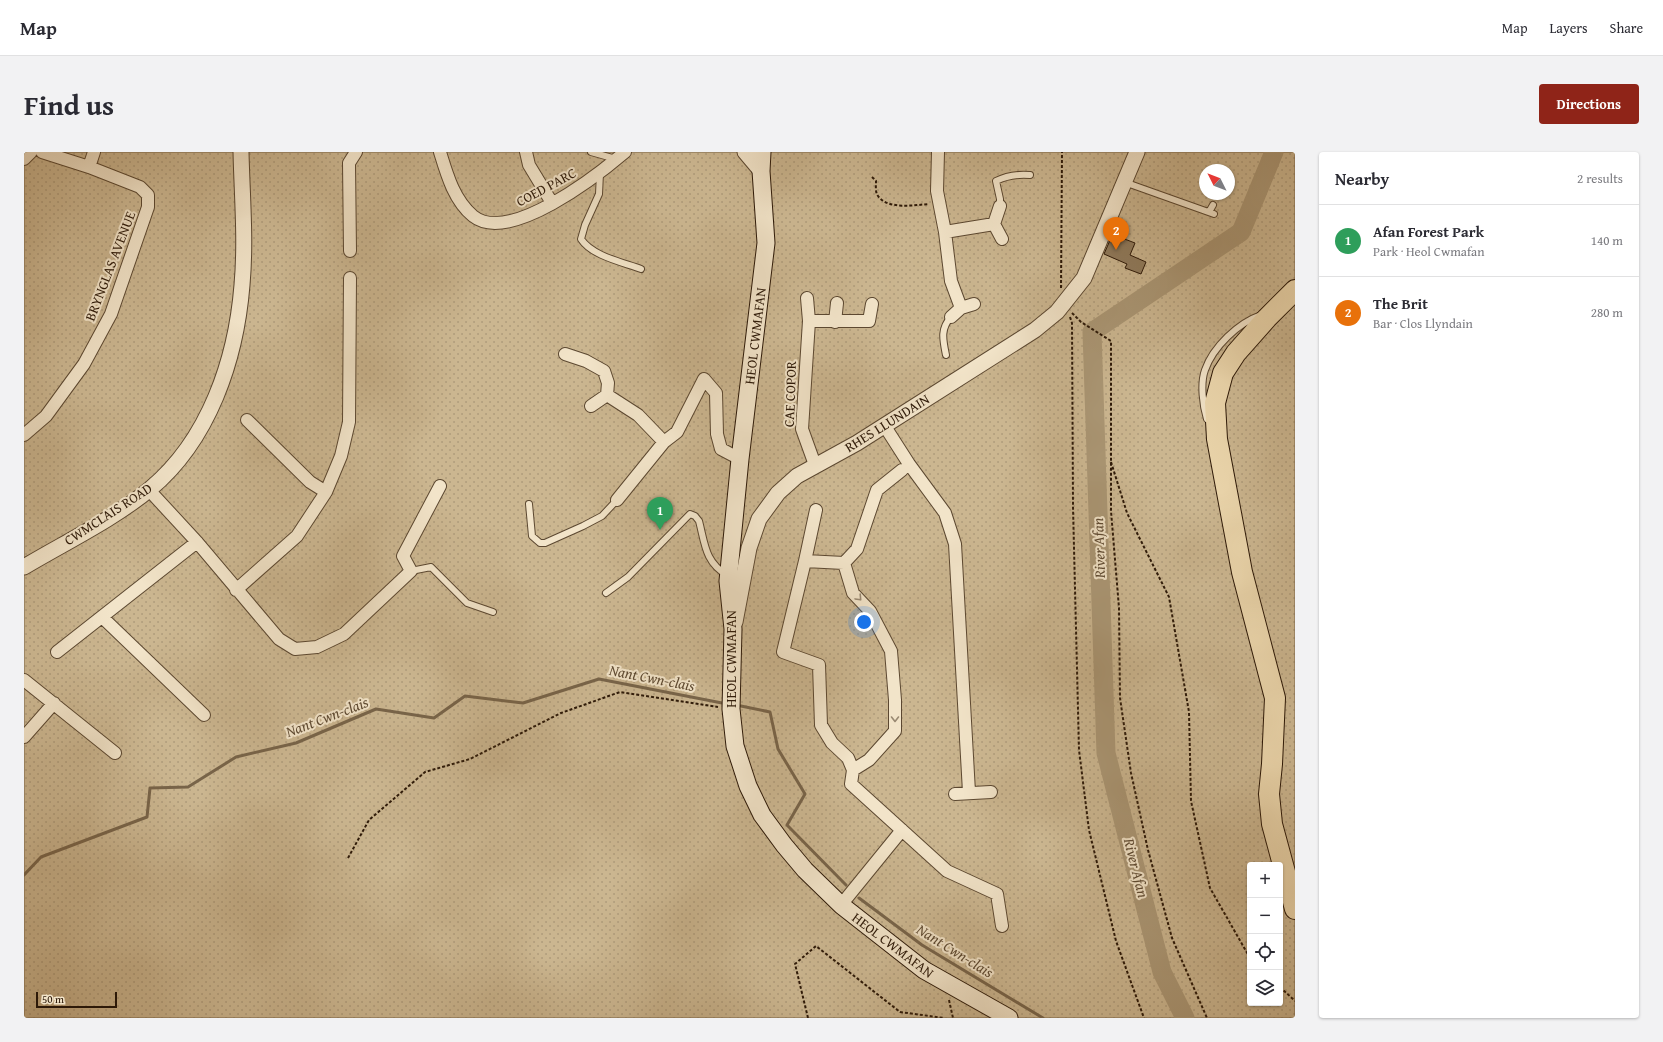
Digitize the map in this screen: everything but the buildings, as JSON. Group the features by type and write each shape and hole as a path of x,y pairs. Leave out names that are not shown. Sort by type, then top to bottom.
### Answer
{"main road":[{"name":"HEOL CWMAFAN","path":"762,152 760,171 766,243 740,459 729,576 733,629 731,709 735,746 748,786 762,815 805,870 841,905 924,970 1009,1018"},
{"path":"1295,290 1236,353 1223,373 1215,403 1217,439 1242,572 1274,698 1272,764 1269,794 1272,824 1295,909"}],"street":[{"name":"BRYNGLAS AVENUE","path":"24,435 46,416 84,364 111,314 148,207 148,195 140,187 89,167 42,152"},
{"path":"89,167 94,152"},
{"name":"CWMCLAIS ROAD","path":"24,567 124,508 149,490 162,478 195,438 207,418 221,383 237,326 242,283 242,152"},
{"path":"350,251 349,164 356,152"},
{"name":"COED PARC","path":"440,152 450,184 463,205 474,217 486,221 503,222 520,219 552,203 577,189 621,156"},
{"path":"526,152 529,165 552,203"},
{"path":"745,152 760,171"},
{"path":"938,152 937,191 945,232 951,281 961,308"},
{"name":"RHES LLUNDAIN","path":"733,629 749,548 759,519 778,493 797,476 857,443 1035,330 1064,305 1084,278 1096,253 1137,152"},
{"path":"1000,206 994,224 1002,239"},
{"path":"945,232 994,224"},
{"path":"236,590 297,536 326,492 341,456 349,422 350,278"},
{"name":"CAE COPOR","path":"808,298 802,429 815,465"},
{"path":"835,322 837,303"},
{"path":"808,321 869,321 872,304"},
{"path":"951,317 961,308 974,304"},
{"path":"565,354 586,361 604,371 608,383 607,395"},
{"path":"617,500 664,442 677,432 704,379 716,392 717,434 721,449 740,459"},
{"path":"607,395 638,415 664,442"},
{"path":"591,406 607,395"},
{"path":"247,420 310,482 326,492"},
{"path":"884,426 909,464 945,513 955,544 969,792"},
{"path":"844,563 857,549 877,490 902,470"},
{"path":"149,490 197,542 236,590 279,639 295,649 317,647 344,634 411,571 403,556 440,486"},
{"path":"816,510 783,652 819,665 821,725 832,743 848,758 853,770 851,784 947,871 997,894 1002,926"},
{"path":"57,652 197,542"},
{"path":"805,561 844,563"},
{"path":"844,563 853,593 870,611 891,651 895,700 895,730 869,760 853,770"},
{"path":"102,617 204,715"},
{"path":"24,680 115,753"},
{"path":"24,737 54,703"},
{"path":"955,794 969,792 991,792"},
{"path":"841,905 902,830"}],"lane":[{"path":"590,152 614,157 621,156"},
{"path":"600,173 599,194 585,225 581,239 585,246 594,252 641,269"},
{"path":"1000,206 996,181 1006,176 1017,174 1030,175"},
{"path":"1124,182 1212,213 1213,205"},
{"path":"946,355 942,336 946,323 951,317"},
{"path":"529,504 532,536 540,543 545,543 602,516 617,500"},
{"path":"606,593 628,577 690,514 695,516 699,521 710,560 717,569 729,576"},
{"path":"411,571 431,567 467,603 493,612"}],"path":[{"path":"1062,152 1060,286 1064,305 1072,323 1079,750 1089,830 1110,919 1116,941 1144,1018"},
{"path":"872,177 876,181 878,197 891,204 939,203"},
{"path":"1081,322 1111,341 1111,511 1118,608 1120,698 1131,773 1148,850 1172,938 1207,1018"},
{"path":"1110,459 1127,513 1169,597 1189,712 1191,801 1210,888 1247,953"},
{"path":"348,858 369,820 425,772 470,759 561,713 620,692 731,709"},
{"path":"808,1018 795,964 816,946 900,1012 944,1018"},
{"path":"1283,990 1295,1001"}],"shaded area":[{"path":"24,152 1295,152 1295,1018 24,1018"}],"waterway":[{"name":"River Afan","path":"1185,1018 1162,972 1106,753 1092,332 1241,232 1274,152"},
{"name":"Nant Cwn-clais","path":"24,875 41,857 147,817 150,788 188,787 236,757 296,743 376,709 434,718 465,696 523,703 599,679 722,703"},
{"name":"Nant Cwn-clais","path":"741,706 770,712 778,749 805,794 787,825 846,885"},
{"name":"Nant Cwn-clais","path":"859,898 922,945 1043,1018"}],"place":[{"name":"The Brit","path":"1116,250"},
{"name":"Afan Forest Park","path":"660,530"}]}
